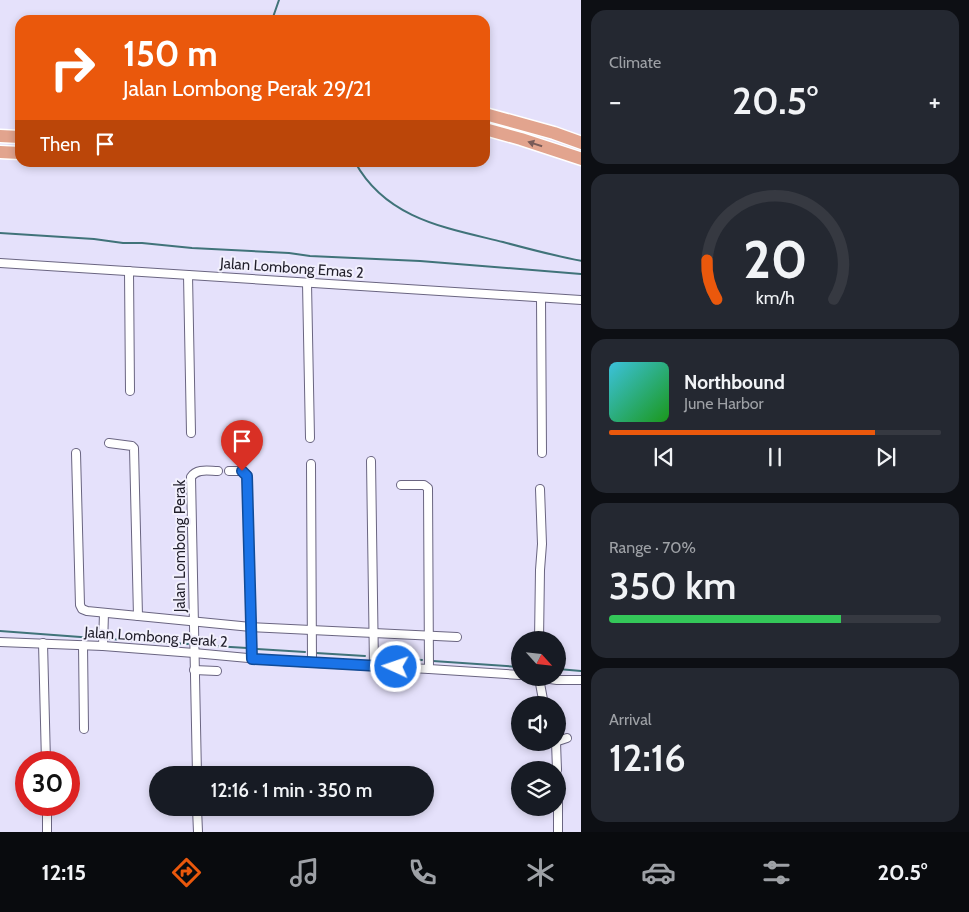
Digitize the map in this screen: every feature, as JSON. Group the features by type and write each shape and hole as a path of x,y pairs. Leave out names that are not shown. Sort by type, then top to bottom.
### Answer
{"main road":[{"path":"490,115 581,143"},
{"path":"490,130 581,159"},
{"path":"0,136 15,137"},
{"path":"0,152 15,153"}],"street":[{"name":"Jalan Lombong Emas 2","path":"0,263 581,300"},
{"path":"129,271 130,391"},
{"path":"188,275 191,433"},
{"path":"307,283 310,438"},
{"path":"541,298 542,453"},
{"path":"109,443 132,446 134,448 138,616"},
{"path":"76,453 80,605 82,609 104,613 251,627 456,637"},
{"path":"372,461 374,666"},
{"path":"311,464 312,662"},
{"name":"Jalan Lombong Perak","path":"196,766 191,477 197,471 218,471"},
{"path":"228,471 242,471 247,476 252,659"},
{"path":"401,485 424,485 428,488 429,669"},
{"path":"539,631 542,544 540,489"},
{"path":"103,646 104,613"},
{"name":"Jalan Lombong Perak 2","path":"0,642 103,646 252,659 511,674"},
{"path":"43,643 46,751"},
{"path":"83,645 84,729"},
{"path":"194,670 217,671"},
{"path":"566,679 581,680"},
{"path":"46,816 47,832"},
{"path":"197,816 198,832"},
{"path":"558,816 558,832"}],"waterway":[{"path":"274,15 279,0"},
{"path":"358,167 383,197 400,209 419,218 460,232 581,261"},
{"path":"0,233 310,256 420,261 581,274"},
{"path":"0,631 94,638"},
{"path":"109,639 188,644"},
{"path":"198,645 247,648"},
{"path":"257,649 305,652"},
{"path":"316,653 365,656"},
{"path":"383,657 422,660"},
{"path":"433,661 511,666"},
{"path":"566,670 581,671"}],"route":[{"path":"242,471 247,476 252,659 396,667"}]}
